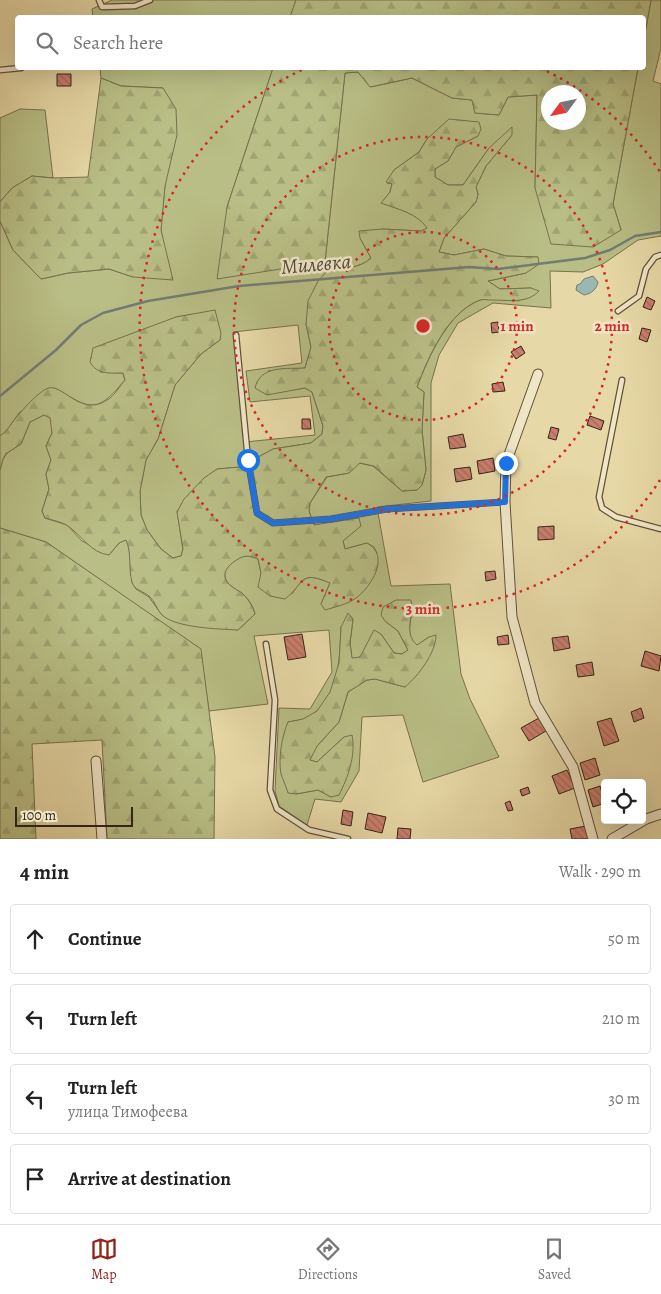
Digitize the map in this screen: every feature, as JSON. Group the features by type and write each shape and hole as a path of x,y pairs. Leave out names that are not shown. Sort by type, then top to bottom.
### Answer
{"street":[{"path":"538,374 506,463 505,502 512,617 536,703 573,767 593,839"},
{"path":"96,761 102,839"},
{"path":"612,839 646,819 661,814"}],"lane":[{"path":"99,0 102,7 135,6 150,0"},
{"path":"0,70 15,69"},
{"path":"618,311 639,296 646,269 655,257 661,255"},
{"path":"236,335 248,460 257,513 273,523 331,519 388,509 505,502"},
{"path":"622,380 599,497 602,508 616,517 661,529"},
{"path":"266,644 275,700 270,790 277,809 309,830 348,839"}],"green space":[{"path":"112,0 296,0 291,15 93,15 92,9"},
{"path":"296,0 651,0 646,28 646,15 291,15"},
{"path":"651,0 661,0 661,48 653,81 661,84 661,236 638,240 603,264 583,272 550,271 551,308 493,303 458,323 439,355 431,383 431,501 377,507 391,586 450,584 461,674 470,699 499,757 423,782 403,715 362,717 359,771 341,802 315,799 307,825 279,806 275,791 279,708 310,709 332,672 329,630 254,636 268,704 209,711 200,649 46,542 0,528 0,470 3,459 7,453 21,444 30,422 44,415 51,418 52,433 46,446 51,460 46,474 49,489 42,511 45,518 67,525 82,541 109,555 119,543 126,539 129,546 132,582 136,589 149,597 162,615 238,630 255,614 252,606 243,594 227,581 225,573 232,563 246,556 258,559 261,573 292,594 300,583 308,578 317,578 330,583 321,604 377,553 374,547 367,543 345,549 343,541 360,526 314,525 309,511 310,503 327,477 349,473 359,463 373,466 402,491 417,490 422,485 426,470 422,430 424,392 417,387 433,350 449,325 469,306 484,299 519,301 531,288 500,289 488,281 526,273 538,257 506,256 484,249 454,255 439,252 444,238 476,202 478,194 476,187 486,166 512,135 489,148 463,185 448,185 435,177 435,169 448,161 456,147 478,136 427,139 419,152 394,170 387,183 392,184 390,192 382,203 413,215 428,228 421,231 382,229 360,238 371,258 367,262 356,266 328,270 306,324 311,347 305,368 268,371 298,389 305,388 312,392 323,426 322,434 311,443 273,449 240,467 217,469 177,511 183,549 181,556 173,558 161,549 147,530 141,515 140,491 146,460 158,439 175,385 201,354 220,340 215,311 176,317 100,372 123,373 125,380 107,399 92,405 85,404 55,388 19,413 6,432 0,436 0,221 13,250 41,279 68,273 109,269 133,277 164,247 161,230 165,186 163,88 121,86 101,78 100,70 272,70 227,207 325,262 345,73 358,72 371,87 412,78 452,98 472,100 475,113 499,115 508,97 537,95 535,188 621,230 613,204 638,70 646,70 646,28","holes":["298,325 302,363 246,371 250,402 310,396 315,435 245,442 233,332","413,608 410,628 411,637 416,646 429,637 405,687 375,679 367,680 348,692 339,722 317,746 309,760 317,762 344,737 331,797 318,790 296,794 288,722 304,719 316,712 331,691 338,666 341,627 353,619 350,643 352,659 360,657 381,634 394,653 402,654 408,650 398,631 385,621"]},
{"path":"272,70 638,70 613,204 621,230 593,247 551,244 535,188 537,95 508,97 499,115 475,113 472,100 452,98 412,78 370,87 358,72 345,73 325,262 217,279 227,207"},
{"path":"101,78 121,86 163,88 176,109 177,135 165,186 161,230 173,280 133,277 109,269 68,273 41,279 13,250 0,221 0,202 12,188 32,176 53,178 88,177"},
{"path":"20,109 45,110 53,178 32,176 12,188 0,202 0,118"},
{"path":"449,119 479,122 481,129 478,136 456,147 448,161 435,169 435,177 448,185 463,185 489,148 512,127 512,135 486,166 476,187 478,194 476,202 444,238 439,252 454,255 484,249 506,256 538,257 539,264 526,273 488,281 500,289 531,288 539,291 523,300 480,300 469,306 458,314 433,349 417,387 424,392 422,430 426,470 422,485 417,490 402,491 374,466 360,463 349,473 326,477 310,503 309,511 314,525 359,518 361,526 343,541 345,549 367,543 378,556 376,571 362,593 349,602 325,610 321,604 330,583 312,577 303,580 285,599 270,596 258,587 261,573 258,559 244,556 232,563 225,573 227,581 245,596 255,614 238,630 198,627 177,623 169,619 160,613 149,596 133,585 126,540 119,543 109,555 103,554 92,548 68,526 45,518 42,511 49,489 46,474 51,460 46,446 52,433 50,418 44,415 30,422 21,444 7,453 0,470 0,436 29,403 46,389 59,390 81,403 90,405 100,404 110,398 125,380 123,373 104,372 96,369 90,362 93,348 176,317 215,310 221,333 220,340 201,354 175,385 158,439 146,460 140,491 141,515 147,530 161,549 173,558 181,556 183,549 177,512 184,499 204,478 217,469 240,467 273,449 311,443 322,434 323,426 312,392 305,388 267,395 255,388 262,375 268,372 305,368 311,347 306,324 308,301 318,281 328,270 356,266 367,262 371,258 360,238 359,231 382,229 421,231 427,228 412,215 381,203 390,192 392,184 386,182 394,170 419,152 427,139"},
{"path":"0,528 46,542 201,649 215,757 214,839 107,839 102,740 32,744 36,839 0,839"},
{"path":"396,600 411,600 410,630 413,640 417,645 436,635 430,656 421,670 405,687 375,679 367,680 348,692 339,722 317,746 310,760 317,762 344,737 352,735 353,751 350,766 339,795 331,797 318,790 296,794 288,793 281,774 280,761 282,740 288,722 303,719 317,711 330,692 339,663 341,627 348,613 353,619 350,643 352,658 360,657 374,630 381,634 394,653 402,654 408,650 398,631 385,621 381,615 383,607"}],"water":[{"path":"593,276 598,282 593,291 584,295 576,290 577,285 584,279"}],"building":[{"path":"57,74 71,74 71,86 57,86"},
{"path":"647,297 655,301 651,310 643,307"},
{"path":"498,322 499,332 492,333 491,323"},
{"path":"642,328 651,330 647,342 639,339"},
{"path":"521,346 525,353 516,359 511,352"},
{"path":"503,382 505,391 493,392 492,384"},
{"path":"590,416 604,421 601,430 587,425"},
{"path":"302,419 310,419 311,429 302,429"},
{"path":"551,427 559,429 556,440 548,438"},
{"path":"463,434 466,447 450,449 448,437"},
{"path":"493,458 495,471 479,474 477,461"},
{"path":"470,467 472,479 456,482 454,469"},
{"path":"554,526 554,539 538,540 538,527"},
{"path":"495,571 496,579 486,581 485,572"},
{"path":"302,634 306,657 288,660 284,637"},
{"path":"508,635 509,644 498,645 497,637"},
{"path":"568,636 570,648 554,651 552,638"},
{"path":"645,651 661,656 659,671 641,666"},
{"path":"592,662 594,675 578,677 576,665"},
{"path":"641,708 644,718 634,722 631,712"},
{"path":"539,718 546,731 529,741 521,728"},
{"path":"611,718 619,741 604,746 597,722"},
{"path":"595,758 600,775 585,780 580,763"},
{"path":"567,770 575,788 559,794 552,776"},
{"path":"600,786 601,804 593,807 588,790"},
{"path":"528,787 530,793 522,796 520,790"},
{"path":"510,801 513,810 508,811 505,803"},
{"path":"343,810 353,812 351,826 341,824"},
{"path":"368,813 386,817 382,833 365,829"},
{"path":"586,826 588,839 572,839 570,829"},
{"path":"398,828 411,829 410,839 397,839"}],"waterway":[{"name":"Милевка","path":"0,396 56,350 81,325 103,313 148,301 239,286 469,267 498,269 585,258 610,250 635,236 661,232"}],"route":[{"path":"248,460 257,513 273,523 331,519 388,509 505,502 506,463"}]}
